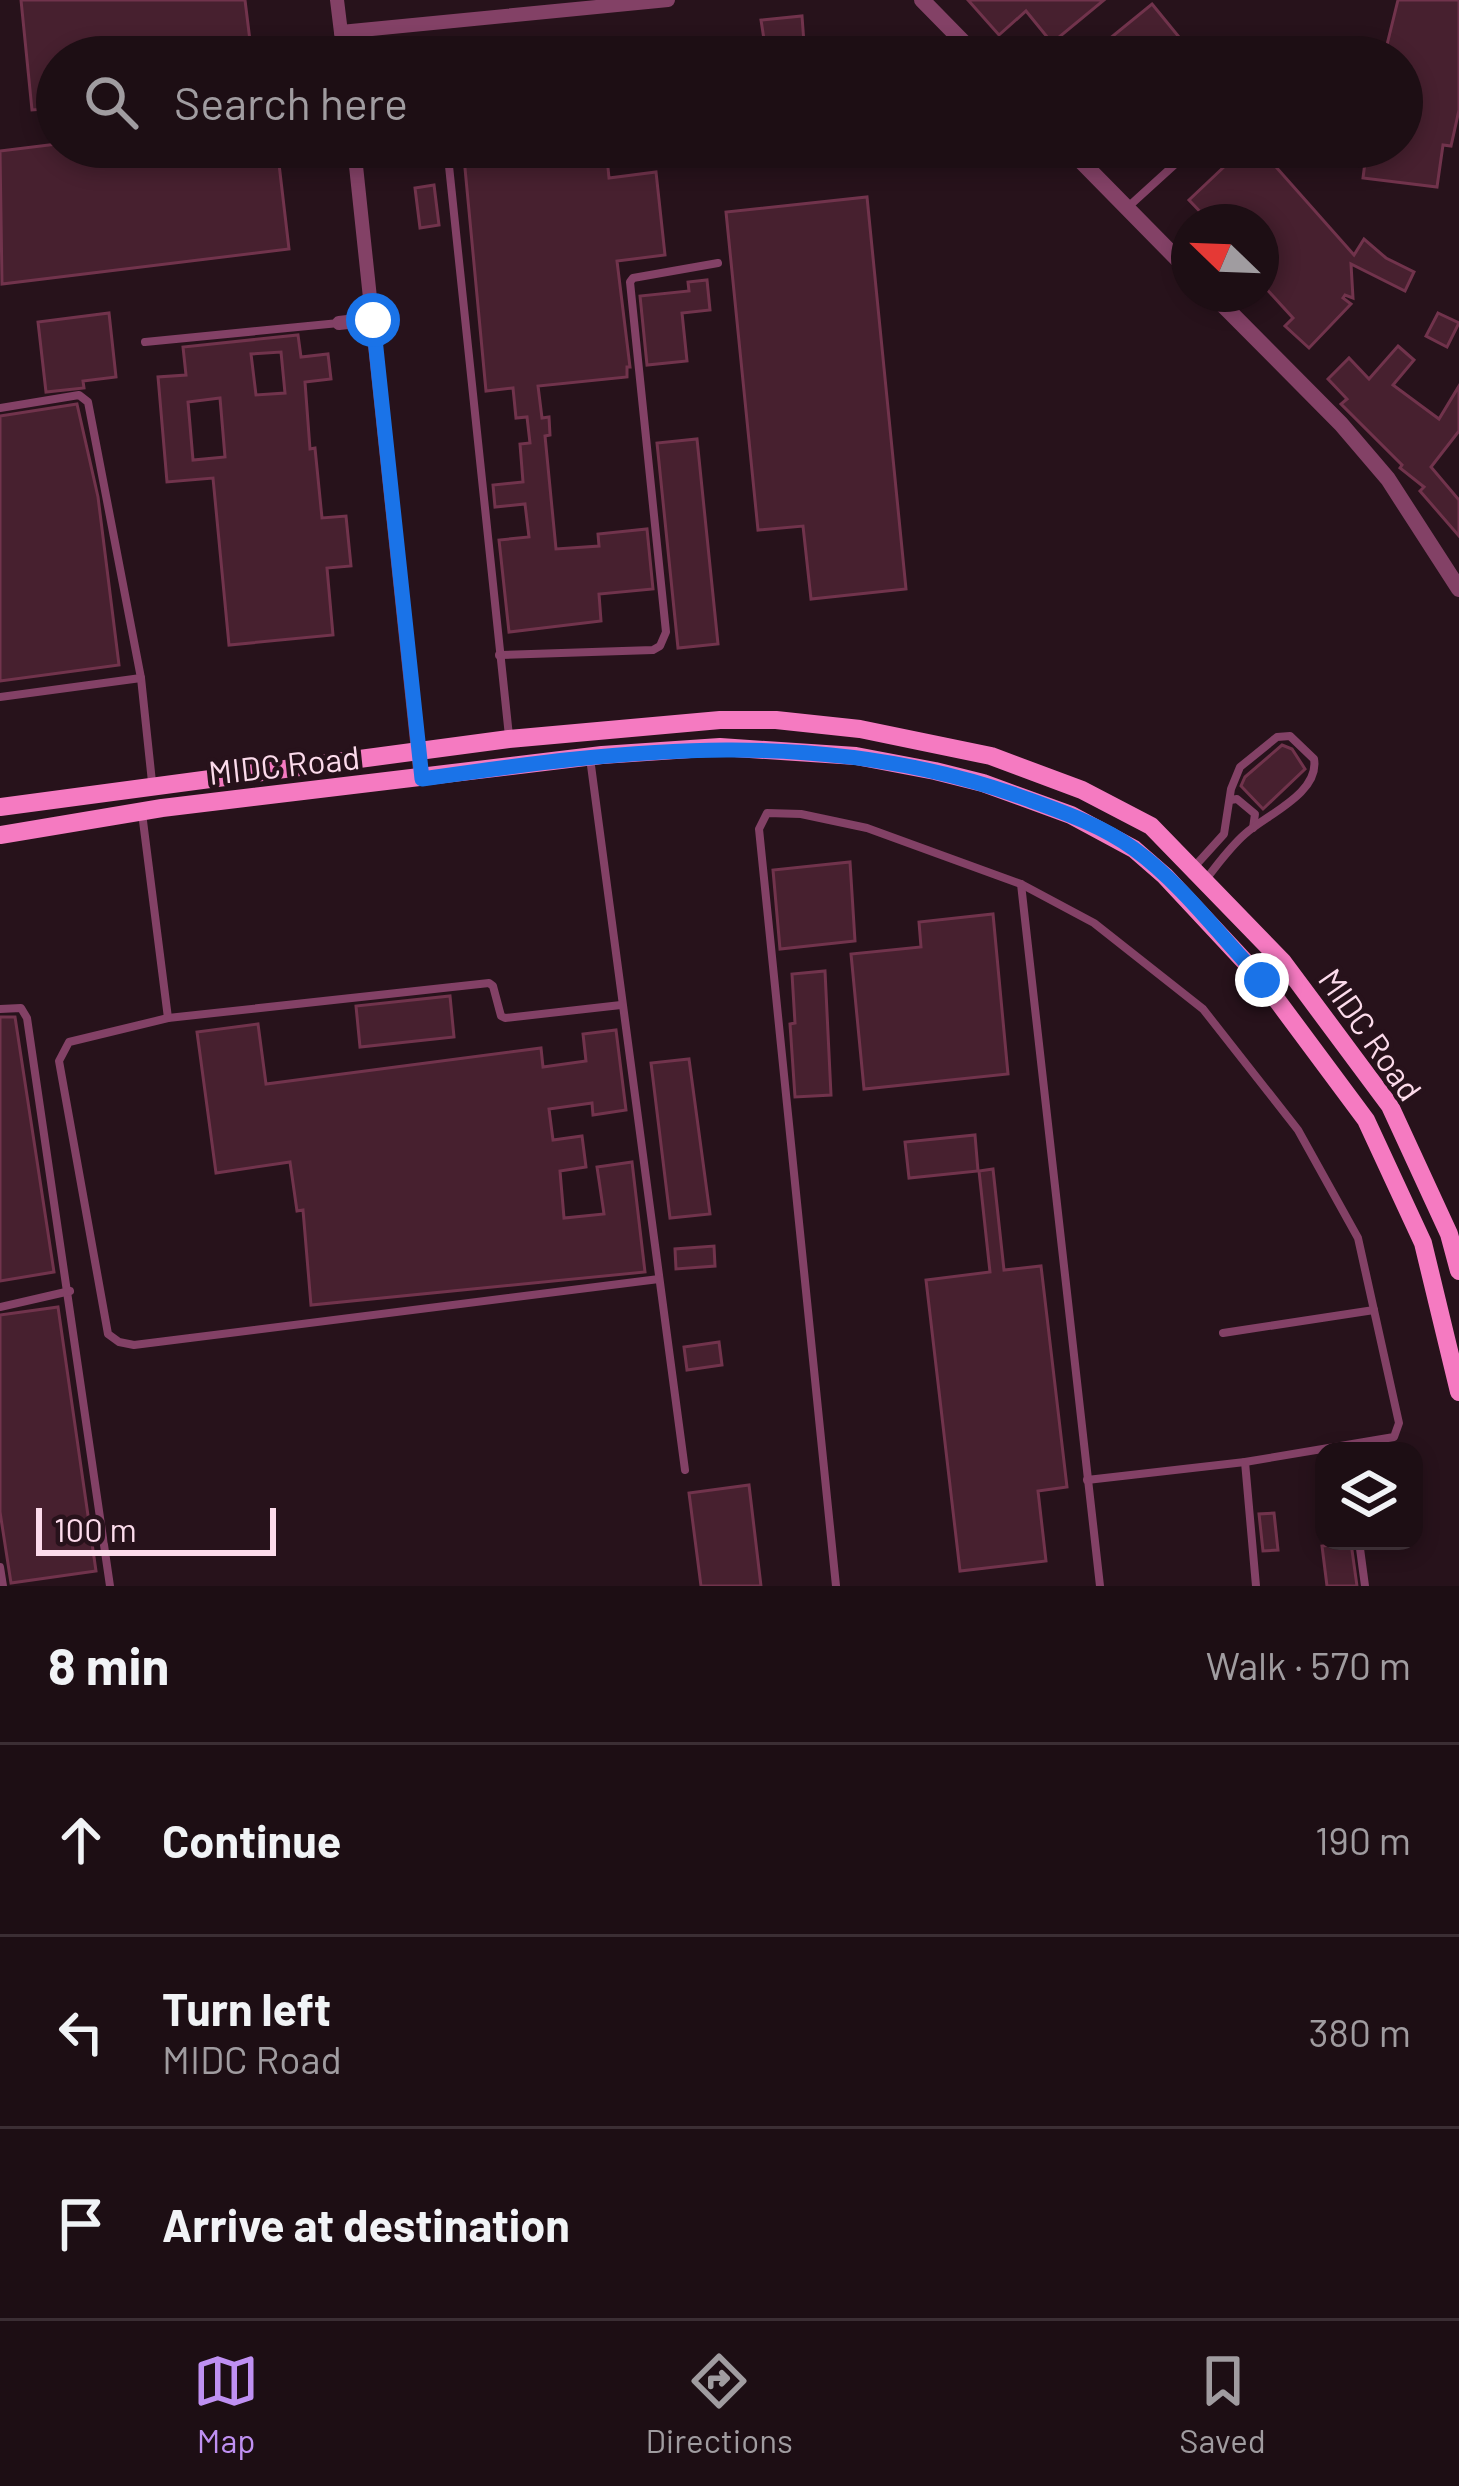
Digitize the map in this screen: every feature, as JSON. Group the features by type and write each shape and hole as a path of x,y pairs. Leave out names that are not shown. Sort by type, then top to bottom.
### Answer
{"main road":[{"name":"MIDC Road","path":"0,807 509,739 720,720 860,729 991,756 1082,790 1150,826 1283,962 1390,1106 1449,1234 1459,1271"},
{"name":"MIDC Road","path":"0,835 142,811 590,757 720,747 856,756 982,783 1071,815 1134,849 1262,980 1366,1120 1423,1243 1459,1392"}],"street":[{"path":"337,0 341,36"},
{"path":"341,32 668,0"},
{"path":"922,0 957,36"},
{"path":"356,168 422,779"},
{"path":"1088,168 1171,253"},
{"path":"1230,312 1388,479 1459,589"},
{"path":"339,323 373,320"}],"lane":[{"path":"449,168 509,739"},
{"path":"1127,208 1171,168"},
{"path":"499,655 661,646 666,632 630,282 718,263"},
{"path":"145,342 339,323"},
{"path":"0,408 86,397 141,678 153,784"},
{"path":"0,697 141,678"},
{"path":"1289,736 1314,759 1314,776 1200,873 1224,834 1240,767 1277,737 1289,736"},
{"path":"590,757 686,1470"},
{"path":"1230,800 1238,799 1255,814 1253,828"},
{"path":"142,811 168,1018"},
{"path":"836,1586 761,820 767,813 801,814 867,828 1021,884 1094,923 1203,1010 1298,1130 1358,1238 1399,1431 1375,1442"},
{"path":"1021,884 1100,1586"},
{"path":"621,1005 505,1018 500,1016 489,983 168,1018 69,1042 59,1061 108,1334 118,1342 134,1345 659,1279"},
{"path":"0,1009 21,1008 27,1018 110,1586"},
{"path":"0,1306 70,1292"},
{"path":"1223,1334 1374,1310"},
{"path":"1087,1480 1315,1453"},
{"path":"1245,1462 1256,1586"},
{"path":"1360,1550 1365,1586"},
{"path":"0,1567 3,1586"}],"building":[{"path":"21,0 245,0 249,36 36,36 36,110 32,110"},
{"path":"968,0 1104,0 1060,36 1046,36 1026,11 999,35"},
{"path":"1398,0 1459,0 1459,110 1451,146 1443,145 1437,187 1363,178 1364,168 1423,168 1423,36 1389,36"},
{"path":"1152,4 1178,36 1113,36"},
{"path":"802,16 803,36 764,36 761,20"},
{"path":"36,147 36,168 279,168 289,249 2,284 0,151"},
{"path":"465,168 608,168 609,178 656,172 665,255 617,261 630,367 627,377 538,386 542,418 549,417 550,435 545,436 556,549 599,546 598,534 647,529 653,589 599,594 601,621 509,632 499,540 529,537 525,504 495,507 493,485 523,482 520,444 530,443 527,417 516,418 513,388 486,391"},
{"path":"1223,168 1277,168 1354,255 1364,239 1386,258 1414,272 1405,291 1351,264 1353,298 1343,298 1351,304 1309,348 1285,326 1293,318 1279,303 1279,204 1193,204 1189,200"},
{"path":"434,185 439,225 420,228 415,188"},
{"path":"867,197 906,589 811,599 803,526 758,530 726,212"},
{"path":"707,280 710,310 682,313 687,361 647,365 640,296 689,291 688,282"},
{"path":"109,313 116,377 83,381 84,388 46,392 38,322"},
{"path":"1438,313 1459,323 1447,347 1426,336"},
{"path":"298,335 301,357 328,354 331,379 305,382 322,518 346,516 351,566 327,568 333,635 229,645 213,478 167,482 158,377 186,375 183,347","holes":["281,352 285,393 256,395 251,354","220,398 225,457 193,460 188,402"]},
{"path":"1398,346 1414,360 1393,385 1439,419 1459,386 1459,431 1431,467 1459,500 1459,536 1420,491 1424,487 1341,404 1347,399 1328,379 1349,358 1369,379"},
{"path":"77,404 98,497 119,665 0,681 0,416"},
{"path":"697,439 718,644 678,648 657,443"},
{"path":"1282,745 1292,749 1305,769 1263,809 1241,786"},
{"path":"850,862 855,941 780,949 773,870"},
{"path":"993,914 1008,1074 864,1089 851,954 921,947 919,922"},
{"path":"825,971 831,1095 795,1097 792,974"},
{"path":"450,996 454,1037 360,1047 356,1006"},
{"path":"0,1017 15,1017 54,1272 0,1281"},
{"path":"258,1024 266,1084 541,1048 543,1067 586,1061 583,1034 616,1030 626,1110 593,1115 592,1103 549,1109 553,1140 582,1136 586,1167 560,1171 564,1218 604,1214 597,1167 632,1162 645,1272 311,1305 303,1210 297,1211 290,1162 216,1173 197,1032"},
{"path":"689,1059 710,1214 670,1218 651,1063"},
{"path":"975,1135 978,1171 909,1178 905,1142"},
{"path":"993,1169 1004,1270 1041,1266 1067,1487 1038,1491 1046,1561 960,1571 926,1280 990,1272 979,1171"},
{"path":"714,1246 715,1266 676,1269 675,1249"},
{"path":"58,1307 96,1571 11,1583 0,1512 0,1315"},
{"path":"719,1342 722,1365 687,1370 684,1347"},
{"path":"749,1485 761,1586 701,1586 689,1493"},
{"path":"1274,1513 1278,1550 1263,1551 1259,1514"},
{"path":"1322,1550 1352,1550 1357,1586 1327,1586"}],"route":[{"path":"373,320 422,779 602,755 720,747 856,756 935,771 1071,815 1134,849 1262,980"}]}
